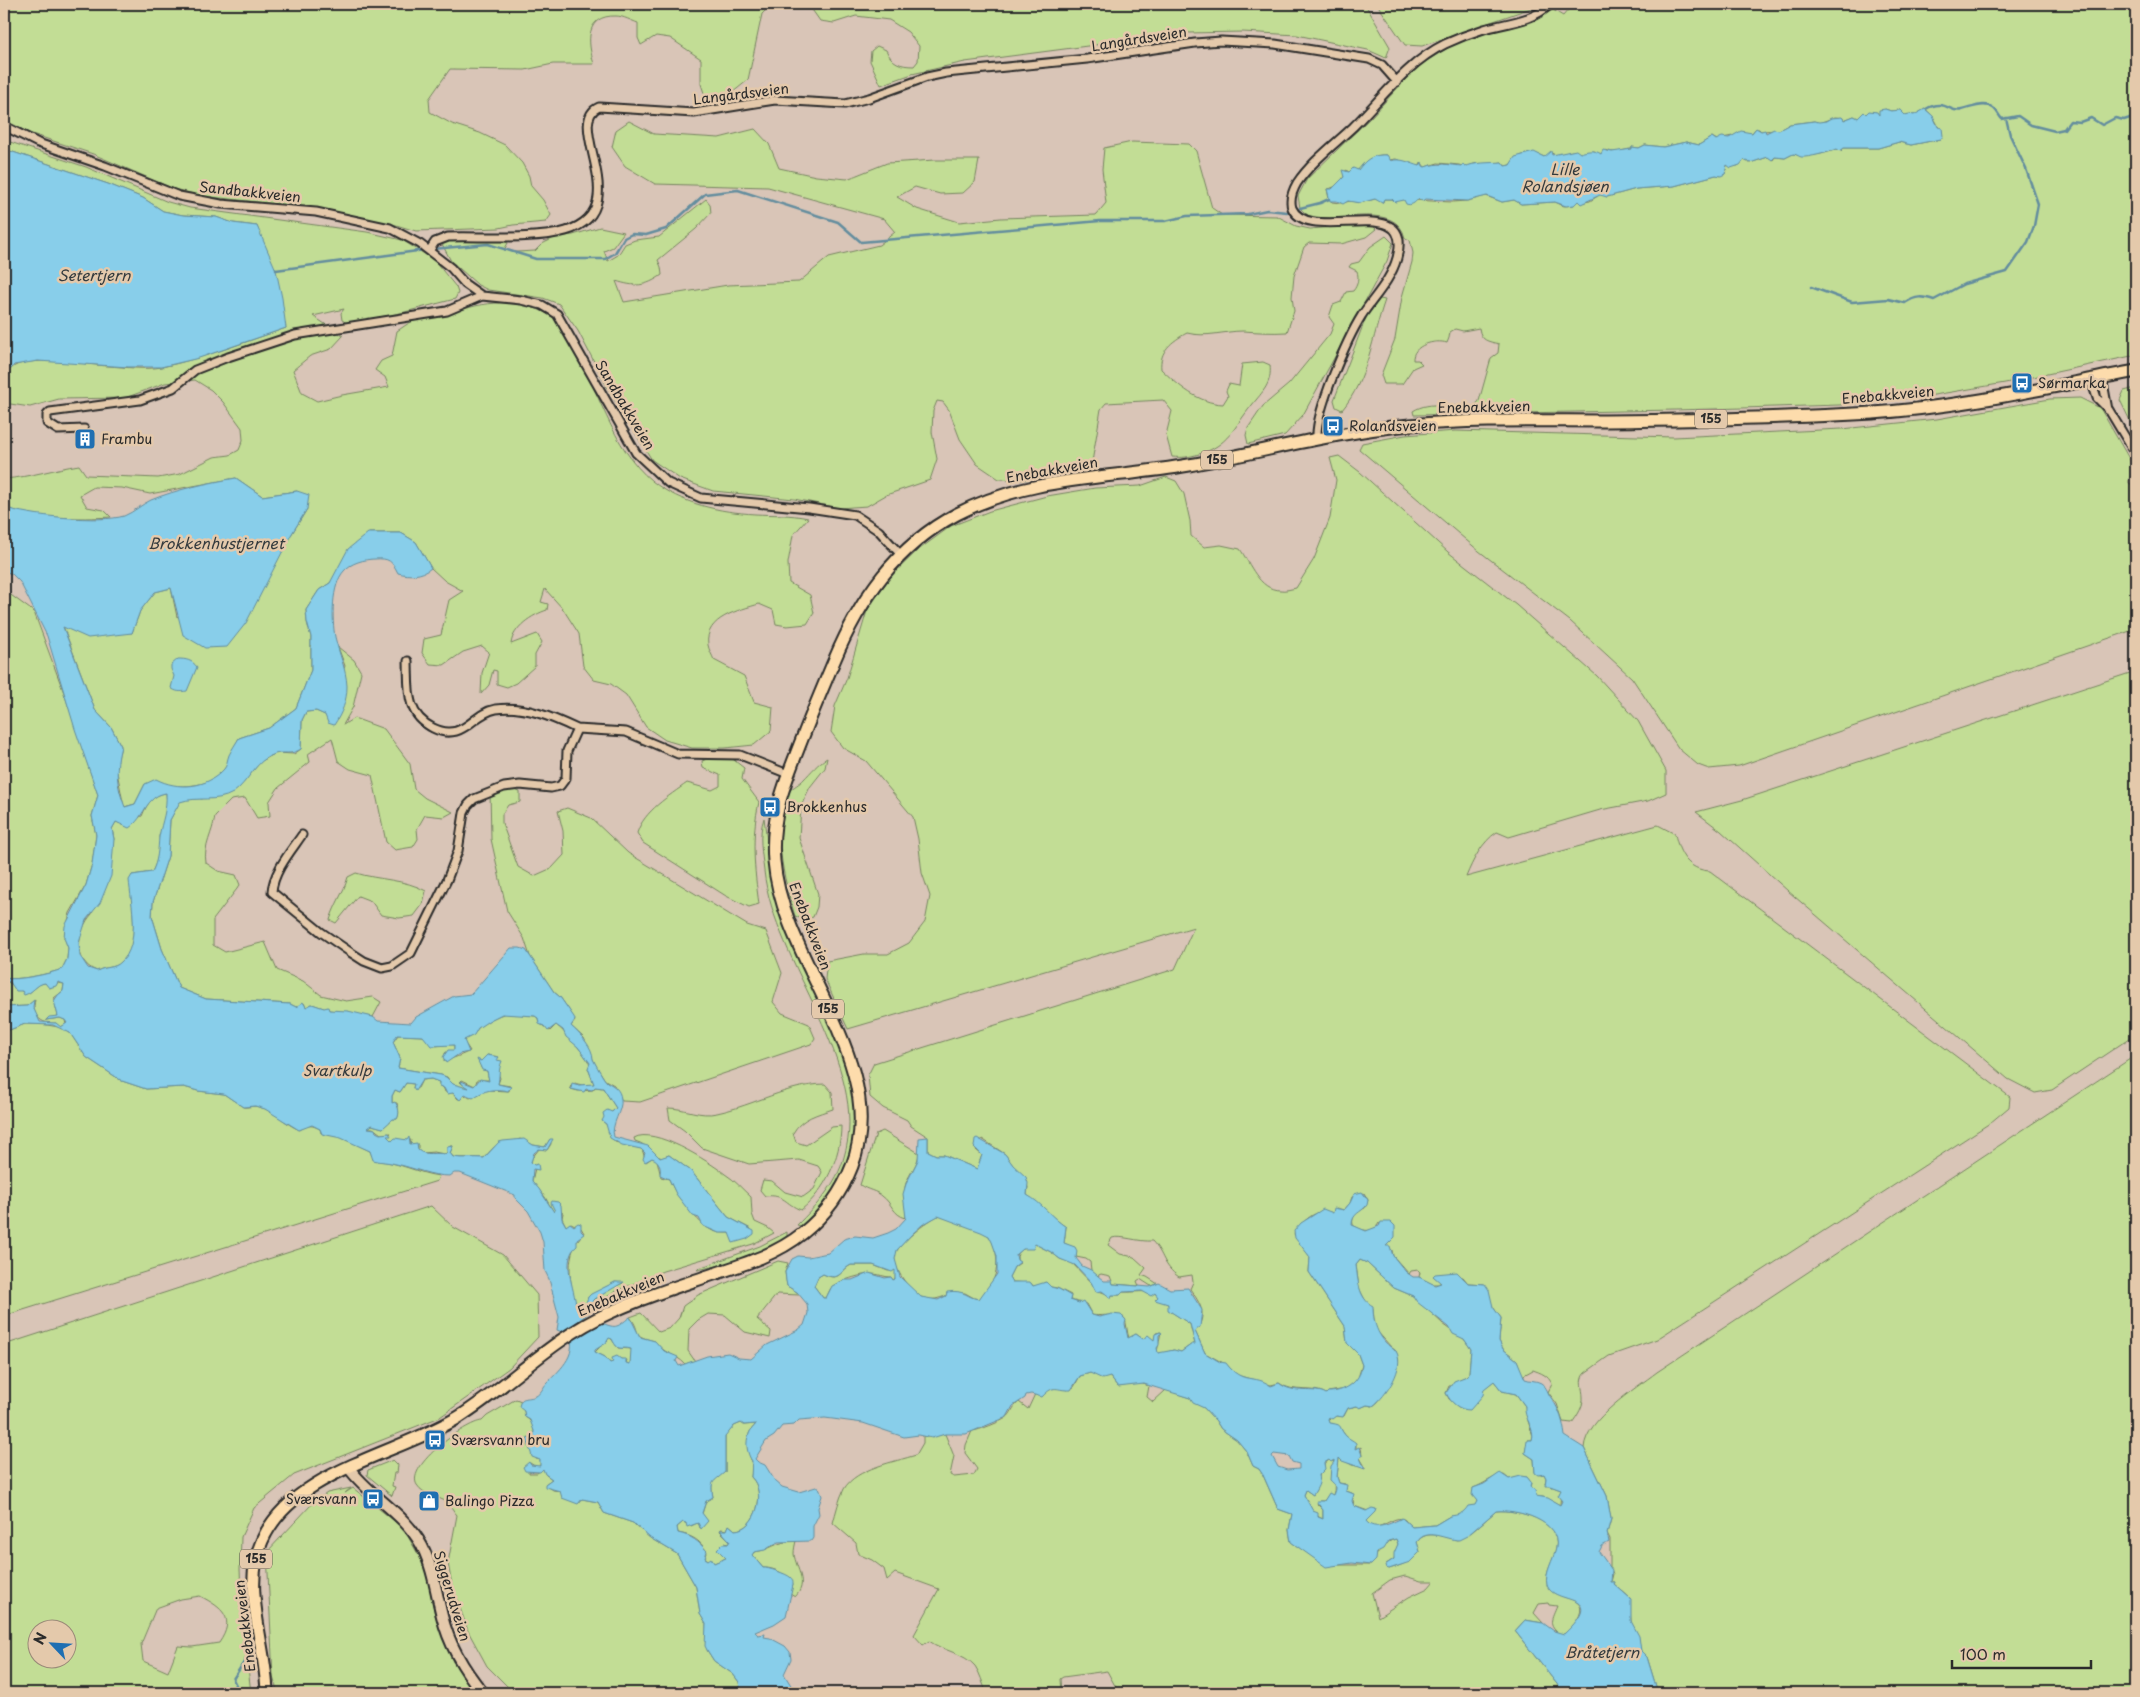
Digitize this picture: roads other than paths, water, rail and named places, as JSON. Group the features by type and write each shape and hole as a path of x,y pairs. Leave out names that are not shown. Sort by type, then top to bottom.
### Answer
{"main road":[{"name":"Enebakkveien","path":"267,1693 264,1656 254,1592 255,1564 259,1548 274,1520 289,1504 306,1491 349,1468 432,1432 454,1420 482,1401 572,1332 623,1306 744,1264 784,1246 810,1227 827,1210 844,1185 858,1148 861,1124 860,1101 855,1074 842,1040 789,922 776,880 773,850 774,818 788,774 850,626 870,591 900,555 925,534 952,516 984,501 1014,491 1050,483 1185,466 1316,438 1370,429 1427,423 1664,420 1895,411 1986,399 2136,371"},
{"name":"Siggerudveien","path":"349,1468 361,1482 400,1515 417,1537 429,1562 451,1642 468,1674 483,1693"}],"street":[{"path":"1316,438 1318,417 1348,341 1360,318 1392,271 1399,250 1399,239 1392,228 1376,222 1317,224 1309,222 1295,213 1292,208 1291,197 1299,181 1421,59 1444,45 1468,34 1534,15 1550,4"},
{"name":"Langårdsveien","path":"429,250 435,242 448,237 551,234 573,228 585,221 594,212 598,200 599,184 590,144 589,121 593,111 599,107 694,113 775,100 845,104 946,73 1087,59 1221,41 1275,44 1369,59 1382,65 1397,82"},
{"name":"Sandbakkveien","path":"4,126 38,143 105,166 179,196 221,204 316,212 390,228 413,239 451,268 465,284 482,296 542,305 557,314 636,453 668,483 701,498 809,508 855,515 879,531 900,555"},
{"path":"84,429 58,430 47,423 47,415 50,412 73,408 140,400 173,388 195,370 228,357 295,336 447,311 482,296"},
{"path":"2097,378 2108,410"},
{"path":"2097,378 2097,398 2108,410 2136,455"},
{"path":"408,662 410,701 413,710 424,724 442,732 460,730 478,716 495,710 518,710 550,716 577,729 626,732 678,754 740,755 788,774"},
{"path":"302,835 277,876 272,892 320,932 364,961 382,968 392,966 411,953 447,880 458,851 464,813 468,805 474,799 504,787 520,785 550,788 560,786 566,778 568,750 577,729"}],"water":[{"name":"Lille Rolandsjøen","path":"1925,109 1933,116 1938,127 1942,128 1943,136 1941,139 1911,145 1899,142 1878,148 1844,148 1840,151 1837,149 1809,157 1793,154 1785,158 1775,157 1772,160 1768,157 1750,163 1744,160 1740,165 1731,168 1727,165 1725,174 1721,176 1716,175 1674,186 1636,189 1607,197 1600,195 1581,204 1578,201 1574,205 1566,206 1555,202 1521,204 1514,200 1502,202 1487,196 1467,201 1425,199 1422,201 1418,199 1410,205 1406,204 1404,200 1395,202 1392,199 1384,199 1382,203 1375,199 1360,203 1348,201 1343,204 1337,201 1330,201 1327,189 1332,189 1344,177 1342,170 1349,172 1353,168 1358,170 1367,160 1378,155 1387,155 1391,161 1402,160 1420,166 1422,162 1425,167 1439,164 1462,166 1463,164 1465,167 1478,163 1502,162 1505,166 1510,165 1515,157 1534,152 1544,157 1551,151 1552,155 1576,150 1580,153 1593,151 1601,154 1603,150 1612,152 1632,149 1632,147 1639,148 1645,145 1663,147 1686,142 1699,145 1712,137 1716,140 1722,137 1729,138 1741,131 1752,133 1756,128 1761,131 1765,130 1766,133 1774,129 1779,130 1790,124 1819,122 1842,117 1844,120 1854,116 1858,118 1864,112 1866,114 1869,111 1877,112 1879,115 1879,110 1891,111 1900,110 1905,115 1914,115"},
{"name":"Setertjern","path":"4,149 108,184 143,198 163,211 183,215 216,217 233,223 257,226 276,270 286,328 199,358 161,367 128,367 38,361 14,365 11,369 4,369"},
{"path":"236,478 262,496 297,491 309,495 307,509 291,535 246,623 227,647 205,648 183,635 171,588 155,592 140,611 132,633 88,638 63,627 95,710 111,727 121,746 117,777 125,807 135,804 145,784 156,779 164,783 182,786 192,786 209,781 225,768 229,755 239,738 269,728 296,708 311,670 311,637 306,610 319,590 330,583 348,549 368,533 401,533 416,542 431,568 420,574 402,574 398,573 390,561 371,559 347,568 337,585 334,603 333,621 335,637 344,667 347,686 344,707 334,725 328,723 325,715 316,711 306,712 302,720 301,749 268,757 257,766 239,788 227,796 180,802 170,820 168,856 153,902 152,916 162,949 179,988 206,999 290,1004 296,1007 303,1002 306,1007 312,1004 324,1008 328,1007 329,1010 348,1011 373,1017 378,1021 411,1023 416,1017 454,996 471,994 511,948 526,950 554,992 560,997 574,1017 575,1020 571,1026 588,1045 593,1059 604,1078 619,1093 621,1104 614,1127 614,1137 648,1146 660,1158 669,1155 691,1171 728,1217 754,1231 754,1234 747,1239 733,1243 729,1233 719,1233 703,1226 699,1218 693,1216 676,1194 669,1179 660,1175 660,1167 657,1161 652,1158 645,1162 643,1159 645,1153 641,1149 622,1145 610,1138 606,1124 602,1121 603,1113 607,1110 612,1112 616,1108 603,1088 595,1087 592,1090 586,1089 584,1092 571,1089 572,1083 579,1085 594,1084 588,1068 590,1063 578,1047 566,1037 563,1030 556,1025 548,1031 539,1024 538,1018 535,1016 502,1014 478,1028 474,1035 464,1040 469,1052 459,1054 446,1063 443,1057 448,1050 454,1050 454,1045 431,1046 423,1036 397,1035 393,1042 400,1058 398,1068 441,1075 453,1084 468,1088 461,1081 474,1086 480,1079 489,1081 487,1071 482,1070 477,1059 481,1061 487,1055 499,1057 497,1060 502,1061 498,1084 511,1087 508,1091 489,1090 473,1098 465,1094 460,1100 453,1093 447,1094 444,1088 439,1086 439,1082 431,1079 422,1080 415,1091 413,1088 414,1084 406,1083 400,1092 395,1090 392,1096 392,1103 395,1102 398,1108 399,1115 397,1119 393,1119 383,1128 372,1125 368,1128 375,1129 380,1134 389,1133 391,1136 387,1136 392,1141 395,1138 407,1140 409,1137 410,1144 417,1143 418,1150 424,1153 445,1154 447,1153 447,1147 453,1146 450,1153 453,1157 460,1158 484,1158 499,1142 503,1141 524,1139 533,1145 545,1147 550,1139 553,1139 547,1150 539,1149 534,1153 531,1162 534,1165 538,1164 539,1170 533,1169 532,1181 554,1212 552,1201 558,1202 561,1205 562,1219 566,1226 570,1223 574,1226 578,1223 581,1224 581,1231 584,1234 577,1239 577,1246 572,1252 569,1266 576,1306 584,1309 591,1294 615,1282 624,1282 593,1300 590,1312 574,1324 579,1335 602,1323 617,1326 630,1317 640,1337 655,1341 664,1351 678,1357 676,1361 679,1366 707,1356 728,1353 739,1358 751,1359 767,1345 798,1330 804,1325 808,1313 807,1304 797,1292 787,1286 786,1281 785,1272 792,1259 798,1256 808,1257 828,1253 844,1239 855,1236 873,1238 896,1229 906,1218 903,1194 918,1160 919,1138 928,1137 928,1151 936,1155 944,1155 977,1169 982,1155 974,1147 975,1139 977,1138 1005,1154 1013,1165 1026,1177 1028,1183 1027,1195 1066,1227 1064,1243 1075,1247 1077,1251 1076,1258 1082,1266 1091,1270 1104,1281 1112,1281 1113,1284 1150,1287 1159,1283 1170,1289 1188,1288 1202,1310 1200,1327 1195,1331 1205,1353 1220,1362 1226,1363 1232,1370 1243,1377 1259,1380 1271,1386 1279,1383 1291,1389 1316,1391 1326,1394 1345,1388 1355,1381 1362,1365 1358,1354 1347,1343 1345,1326 1309,1272 1310,1257 1295,1238 1294,1231 1301,1223 1323,1209 1333,1213 1334,1208 1344,1210 1354,1194 1362,1192 1368,1200 1367,1205 1355,1216 1352,1225 1366,1231 1379,1226 1381,1222 1391,1222 1395,1226 1395,1237 1386,1246 1390,1246 1393,1256 1406,1272 1413,1277 1419,1277 1435,1285 1441,1283 1433,1276 1435,1274 1457,1272 1468,1283 1485,1284 1489,1290 1493,1307 1501,1318 1499,1341 1503,1349 1517,1360 1525,1379 1539,1382 1545,1387 1559,1412 1565,1436 1584,1448 1607,1496 1611,1519 1607,1533 1609,1542 1602,1546 1599,1552 1612,1570 1611,1582 1615,1582 1614,1584 1631,1599 1631,1621 1639,1636 1641,1651 1647,1657 1658,1693 1564,1693 1515,1631 1525,1620 1543,1623 1554,1631 1564,1634 1577,1620 1582,1611 1580,1605 1575,1601 1551,1591 1547,1585 1546,1580 1556,1548 1556,1538 1552,1530 1544,1523 1525,1514 1496,1511 1467,1536 1459,1540 1426,1535 1417,1542 1420,1552 1410,1562 1389,1569 1385,1565 1394,1559 1394,1553 1398,1544 1396,1539 1388,1541 1383,1549 1377,1552 1376,1560 1371,1565 1352,1563 1326,1567 1291,1542 1289,1530 1292,1514 1278,1509 1263,1475 1259,1469 1253,1466 1247,1452 1237,1440 1221,1429 1204,1408 1193,1403 1190,1398 1144,1384 1118,1387 1110,1377 1103,1379 1090,1373 1080,1376 1071,1390 1053,1389 1042,1397 1031,1394 1026,1395 1025,1398 1013,1406 1007,1417 966,1434 945,1434 932,1438 919,1435 904,1437 863,1423 825,1418 799,1420 794,1425 782,1426 774,1436 766,1441 755,1459 765,1465 775,1481 782,1487 799,1492 816,1487 819,1488 822,1496 818,1508 819,1514 813,1526 813,1538 811,1541 778,1542 765,1550 754,1552 752,1555 763,1568 785,1574 793,1581 786,1616 774,1624 755,1632 758,1635 765,1634 764,1637 785,1646 790,1652 791,1659 784,1674 792,1687 790,1693 741,1693 739,1682 733,1674 714,1661 705,1646 706,1624 700,1614 696,1587 677,1554 650,1538 633,1523 604,1513 598,1502 582,1499 578,1504 562,1498 560,1491 545,1487 545,1484 552,1479 545,1474 543,1469 540,1472 525,1471 523,1467 529,1462 531,1465 540,1466 540,1460 532,1457 527,1438 534,1440 534,1431 530,1420 525,1417 524,1411 519,1407 520,1403 523,1399 539,1394 563,1366 570,1353 571,1345 567,1328 562,1332 557,1330 559,1317 545,1271 543,1242 540,1232 528,1211 515,1198 515,1195 460,1173 454,1173 450,1176 436,1175 393,1163 373,1160 370,1151 341,1138 322,1134 320,1129 312,1125 299,1130 265,1109 255,1106 243,1107 224,1094 198,1091 184,1087 146,1089 122,1081 86,1057 70,1033 53,1025 25,1024 4,1032 4,1007 27,1006 34,1000 33,1007 40,1022 56,1023 61,1027 67,1023 60,1018 46,1020 49,1017 58,1016 54,1001 63,991 64,984 58,982 56,986 49,988 45,983 24,995 22,991 16,991 10,982 4,981 4,978 16,979 62,969 67,959 68,948 64,938 65,926 86,885 92,864 96,835 92,816 98,795 75,729 47,636 20,582 12,574 4,571 4,507 64,518 113,518 124,516 161,496","holes":["166,793 165,811 154,868 152,872 132,875 129,880 133,911 131,945 121,962 113,967 97,971 88,968 80,956 79,943 86,920 100,903 111,876 114,839 112,829 116,822 129,828 139,819 154,798","938,1216 981,1232 989,1236 992,1242 997,1256 997,1274 979,1299 953,1291 947,1292 946,1296 938,1300 921,1297 900,1277 895,1259 897,1250 922,1225","1035,1244 1060,1259 1075,1265 1091,1282 1096,1292 1102,1291 1111,1298 1112,1295 1120,1295 1123,1292 1142,1291 1151,1296 1155,1293 1158,1297 1155,1300 1168,1304 1168,1310 1190,1324 1195,1344 1181,1352 1174,1350 1158,1353 1159,1335 1162,1333 1160,1332 1155,1334 1154,1340 1148,1335 1143,1339 1136,1334 1128,1338 1126,1320 1121,1315 1112,1314 1099,1317 1092,1315 1083,1301 1079,1303 1070,1300 1071,1296 1051,1287 1046,1282 1033,1286 1030,1282 1012,1282 1009,1277 1014,1267 1020,1262 1017,1260 1016,1255 1023,1249 1033,1249","1360,1260 1367,1263 1394,1288 1413,1296 1417,1302 1449,1327 1453,1334 1464,1339 1471,1349 1469,1373 1467,1376 1454,1381 1446,1393 1456,1405 1462,1409 1470,1410 1483,1395 1484,1389 1494,1381 1502,1391 1516,1394 1525,1406 1533,1436 1532,1440 1527,1440 1525,1453 1534,1459 1535,1473 1538,1475 1544,1474 1546,1478 1545,1486 1561,1490 1558,1496 1562,1501 1560,1505 1548,1498 1536,1496 1535,1490 1530,1487 1531,1482 1527,1477 1521,1476 1509,1479 1500,1473 1484,1484 1473,1488 1472,1495 1477,1501 1475,1505 1468,1506 1460,1514 1450,1516 1435,1525 1412,1527 1402,1518 1378,1526 1369,1524 1366,1521 1376,1509 1372,1508 1366,1511 1354,1506 1352,1501 1354,1494 1346,1491 1347,1485 1339,1483 1337,1477 1339,1458 1342,1461 1365,1469 1360,1458 1362,1455 1359,1447 1355,1449 1356,1443 1343,1433 1339,1425 1329,1423 1328,1419 1329,1417 1332,1419 1336,1416 1343,1417 1348,1408 1373,1406 1393,1381 1397,1373 1398,1358 1396,1351 1385,1342 1378,1332 1374,1320 1373,1306 1364,1298 1358,1282 1356,1265","851,1265 873,1265 892,1272 895,1270 895,1279 869,1273 852,1280 844,1280 832,1286 826,1298 823,1298 814,1286 818,1277 823,1274 833,1277 837,1276","609,1338 612,1339 618,1348 631,1349 630,1364 626,1363 626,1359 621,1359 617,1356 612,1358 613,1362 610,1363 605,1357 595,1352 595,1350 606,1343","741,1423 744,1425 756,1424 748,1437 747,1444 752,1461 751,1477 758,1491 757,1509 754,1517 742,1528 735,1530 729,1525 727,1530 720,1530 730,1541 728,1544 722,1544 717,1549 726,1558 714,1563 711,1558 708,1560 705,1558 707,1551 701,1544 691,1537 678,1533 677,1527 683,1522 686,1523 687,1527 698,1523 701,1529 708,1521 702,1513 706,1501 713,1497 713,1482 725,1472 725,1437 734,1426","1274,1454 1289,1456 1292,1462 1299,1464 1299,1469 1287,1470 1278,1467 1272,1456","1334,1460 1331,1466 1330,1480 1335,1487 1333,1495 1329,1493 1324,1501 1316,1501 1323,1510 1323,1519 1318,1517 1318,1513 1313,1511 1304,1495 1306,1490 1313,1495 1319,1483 1319,1475 1325,1469 1324,1463"]},
{"path":"178,659 189,660 197,667 187,691 178,691 171,688 174,676 171,665"}],"waterway":[{"path":"1926,109 1938,105 1958,111 1986,105 1994,108 2002,119 2018,116 2031,125 2055,131 2064,129 2070,121 2080,122 2091,118 2102,125 2115,118 2124,120 2136,116"},
{"path":"1811,287 1852,302 1888,299 1905,303 1919,297 1934,300 1964,284 2007,272 2028,242 2034,226 2038,204 2026,169 2010,135 2006,118"},
{"path":"433,249 488,244 536,259 605,259 615,253 624,238 632,234 646,235 666,229 705,194 738,190 838,222 861,242 1100,221 1165,221 1187,216 1248,214 1267,210 1287,212"},
{"path":"1300,208 1329,199"},
{"path":"276,270 425,250"},
{"path":"240,1693 233,1679 250,1653 250,1636"}],"place":[{"name":"Sørmarka","path":"2022,383"},
{"name":"Rolandsveien","path":"1333,426"},
{"name":"Frambu","path":"85,439"},
{"name":"Brokkenhus","path":"770,807"},
{"name":"Sværsvann bru","path":"435,1440"},
{"name":"Sværsvann","path":"373,1499"},
{"name":"Balingo Pizza","path":"429,1501"}],"water label":[{"name":"Brokkenhustjernet","path":"216,544"},
{"name":"Svartkulp","path":"337,1071"},
{"name":"Bråtetjern","path":"1602,1653"}]}
